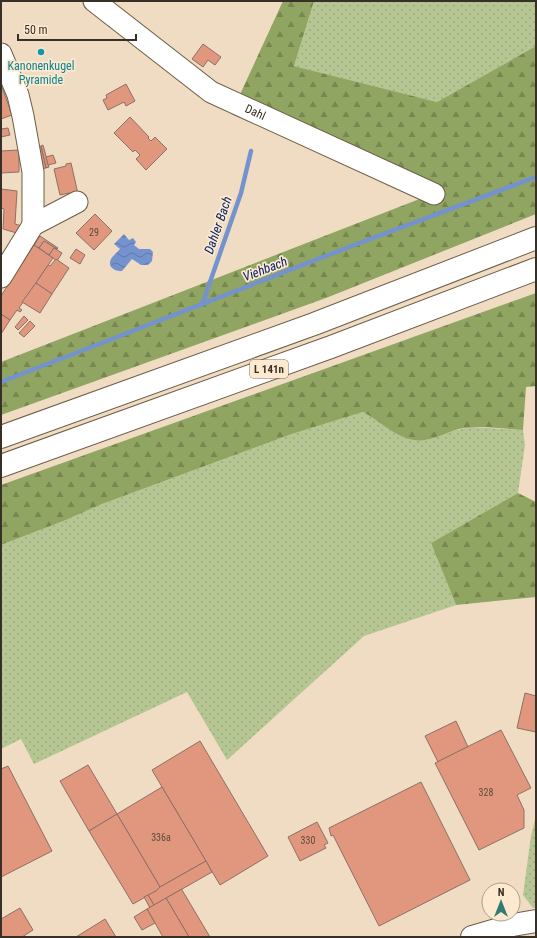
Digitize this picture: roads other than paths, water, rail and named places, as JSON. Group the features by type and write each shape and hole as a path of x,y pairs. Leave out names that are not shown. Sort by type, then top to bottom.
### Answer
{"main road":[{"name":"L 141n","path":"1,437 267,341 522,244"},
{"name":"L 141n","path":"1,466 331,347 536,269"},
{"path":"472,937 536,921"}],"lane":[{"name":"Dahl","path":"94,1 211,92 434,194"},
{"path":"1,54 18,95 23,116 33,172 34,225"},
{"path":"1,277 34,225 77,202"}],"water":[{"path":"124,234 129,240 133,238 136,242 134,245 139,249 150,249 153,252 152,261 148,265 141,265 132,259 122,271 114,270 111,267 111,259 120,249 114,244"}],"waterway":[{"name":"Dahler Bach","path":"202,305 241,193 251,151"},
{"name":"Viehbach","path":"1,382 349,247 536,177"}],"place":[{"name":"Kanonenkugel Pyramide","path":"41,52"}]}
